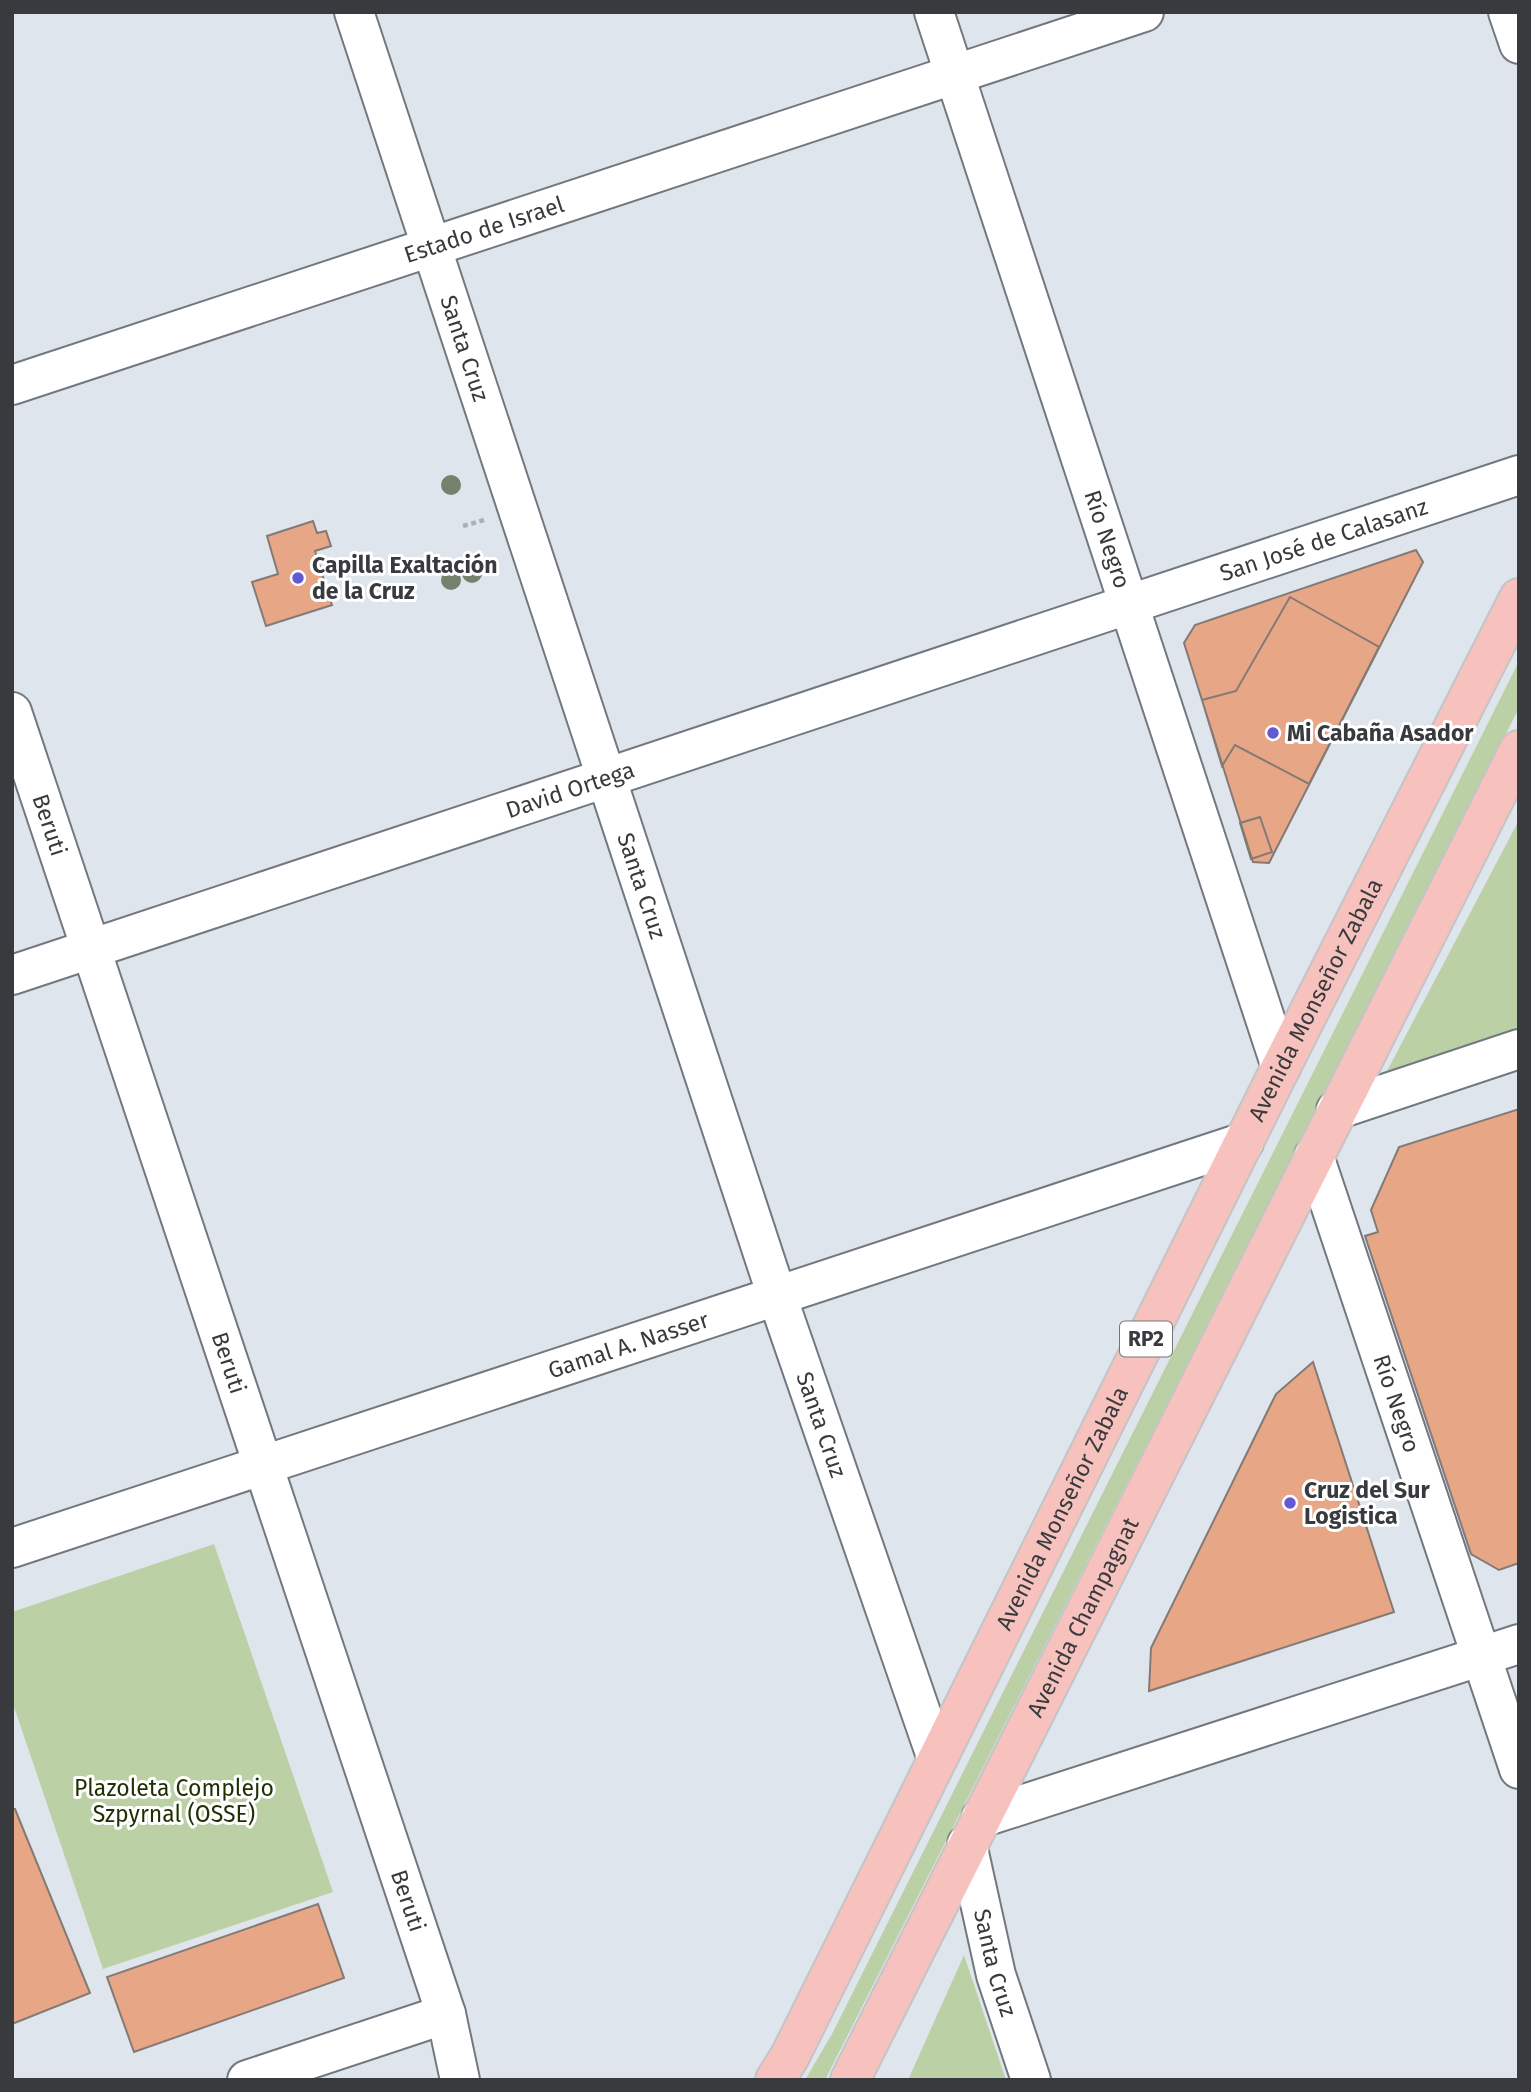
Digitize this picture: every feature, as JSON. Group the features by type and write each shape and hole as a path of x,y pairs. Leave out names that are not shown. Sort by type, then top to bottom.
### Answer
{"highway":[{"name":"Avenida Monseñor Zabala","path":"775,2080 790,2056 1281,1068 1519,598"},
{"path":"1314,1156 1519,750"},
{"name":"Avenida Champagnat","path":"850,2080 1314,1156"}],"street":[{"name":"Santa Cruz","path":"354,12 777,1296 937,1759"},
{"name":"Río Negro","path":"934,12 1281,1068"},
{"name":"Estado de Israel","path":"12,385 1144,12"},
{"path":"1508,12 1519,44"},
{"name":"San José de Calasanz","path":"1129,605 1519,475"},
{"name":"David Ortega","path":"12,975 606,776 1129,605"},
{"name":"Beruti","path":"12,712 93,948 446,2014 460,2080"},
{"path":"1336,1111 1519,1049"},
{"name":"Gamal A. Nasser","path":"12,1548 1244,1142"},
{"name":"Río Negro","path":"1314,1156 1519,1769"},
{"path":"974,1831 1519,1644"},
{"name":"Santa Cruz","path":"974,1831 996,1975 1031,2080"},
{"path":"247,2080 446,2014"},
{"name":"Beruti","path":"446,2014 484,2080"}],"green space":[{"path":"1519,661 1519,708 825,2080 805,2080 832,2034"},
{"path":"1519,820 1519,1030 1385,1075"},
{"name":"Plazoleta Complejo Szpyrnal (OSSE)","path":"214,1544 333,1892 103,1969 12,1701 12,1612"},
{"path":"964,1955 1006,2080 908,2080"}],"building":[{"path":"313,521 317,533 326,531 331,546 315,551 332,605 266,626 252,582 278,574 267,536"},
{"name":"Mi Cabaña Asador","path":"1416,550 1423,562 1269,863 1253,862 1184,643 1195,625"},
{"path":"1290,597 1379,647 1309,784 1235,745 1222,766 1202,700 1236,691"},
{"path":"1260,817 1272,852 1251,859 1240,823"},
{"path":"1519,1109 1519,1563 1499,1570 1471,1554 1365,1236 1378,1232 1371,1210 1399,1147"},
{"name":"Cruz del Sur Logistica","path":"1313,1362 1394,1612 1149,1691 1151,1648 1276,1394"},
{"path":"12,1809 15,1809 90,1993 12,2024"},
{"path":"318,1904 344,1978 134,2052 107,1977"}],"place":[{"name":"Capilla Exaltación de la Cruz","path":"298,578"},
{"name":"Mi Cabaña Asador","path":"1273,733"},
{"name":"Cruz del Sur Logistica","path":"1290,1503"}]}
